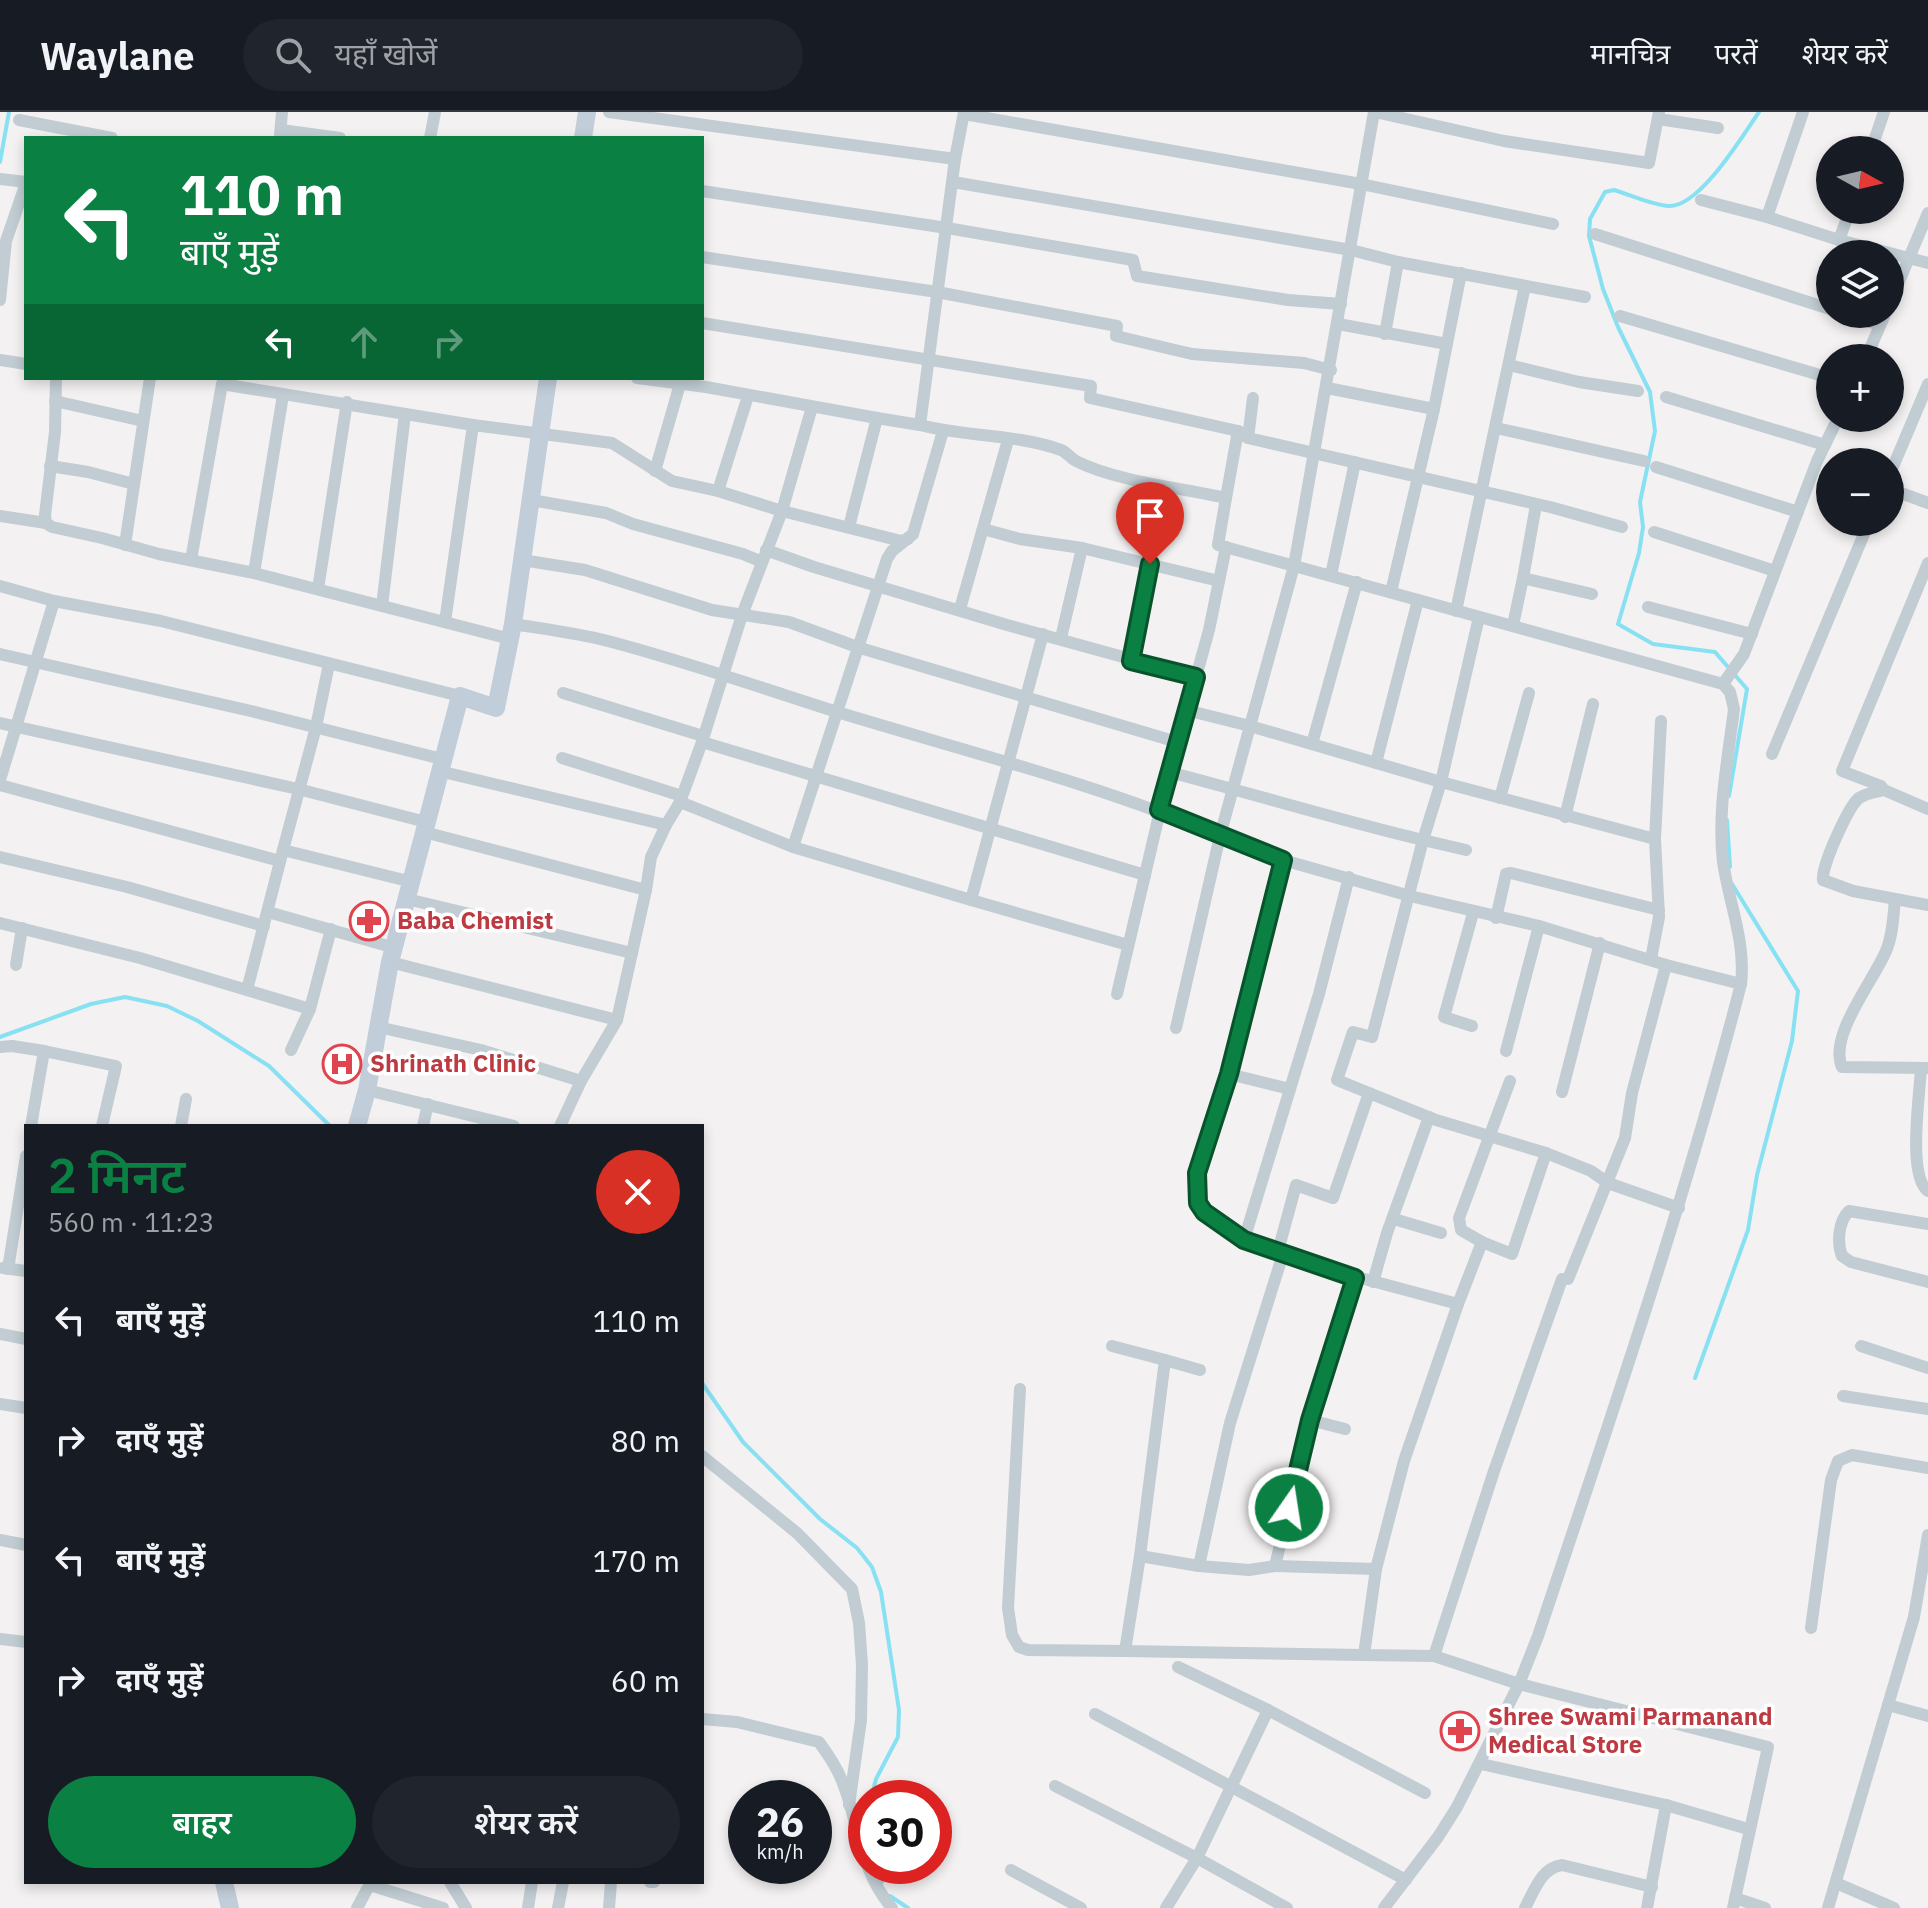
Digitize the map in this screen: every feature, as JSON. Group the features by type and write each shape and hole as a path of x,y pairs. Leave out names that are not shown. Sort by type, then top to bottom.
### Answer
{"street":[{"path":"282,112 280,134 310,136"},
{"path":"430,136 435,112"},
{"path":"583,136 587,112"},
{"path":"609,112 955,159"},
{"path":"1176,1028 1220,836 1294,566 1375,112 1504,141 1649,163 1658,116 1718,128"},
{"path":"1767,217 1803,112"},
{"path":"1876,136 1884,112"},
{"path":"920,425 955,159 964,113 1361,184 1553,224"},
{"path":"19,120 77,135"},
{"path":"1,179 24,183"},
{"path":"953,182 1351,250 1398,262 1585,297"},
{"path":"0,300 6,241 24,189"},
{"path":"704,191 1133,260 1137,276 1288,300 1341,304"},
{"path":"1701,200 1839,240 1845,224"},
{"path":"1904,272 1928,213"},
{"path":"1595,234 1816,305"},
{"path":"1904,256 1928,263"},
{"path":"704,257 937,292 1117,326 1116,336 1192,354 1304,363 1331,370"},
{"path":"1385,334 1398,262"},
{"path":"1391,592 1434,409 1461,273"},
{"path":"1456,611 1525,286"},
{"path":"1620,316 1816,374"},
{"path":"704,323 1091,386 1090,398 1622,527"},
{"path":"1338,324 1447,344"},
{"path":"0,360 24,364"},
{"path":"1509,365 1579,382 1638,391"},
{"path":"46,523 55,432 56,380"},
{"path":"125,545 150,380"},
{"path":"0,586 54,601 161,621 460,696 496,708 511,631 548,380"},
{"path":"651,380 1064,451 1074,460 1117,474 1226,498"},
{"path":"191,560 224,381 283,395 612,443 672,481 901,541 908,539"},
{"path":"655,471 680,384"},
{"path":"1901,448 1928,384"},
{"path":"1327,388 1434,409"},
{"path":"254,573 283,395"},
{"path":"718,491 748,396"},
{"path":"1666,397 1825,445"},
{"path":"1253,398 1226,498 1218,545 1456,611 1726,680"},
{"path":"55,401 143,421"},
{"path":"318,589 347,402"},
{"path":"561,1124 581,1081 617,1020 651,857 681,799 742,615 782,511 812,407"},
{"path":"382,606 405,414"},
{"path":"849,527 877,418"},
{"path":"445,622 473,425"},
{"path":"1496,428 1650,464 1798,512"},
{"path":"793,847 879,586 892,551 913,534 943,431"},
{"path":"1824,448 1831,432"},
{"path":"960,609 1008,440"},
{"path":"1331,575 1355,462"},
{"path":"1726,680 1744,654 1816,464"},
{"path":"50,466 134,484"},
{"path":"1904,494 1928,503"},
{"path":"531,500 606,513 633,524 879,586 1104,649 1131,661 1196,677"},
{"path":"1513,625 1536,505"},
{"path":"0,516 46,523 52,527 254,573 445,622 607,641 1094,787 1283,860 1473,913 1539,926 1666,965 1741,984"},
{"path":"983,529 1020,539 1082,548 1219,581"},
{"path":"1654,532 1775,571"},
{"path":"1772,754 1863,536"},
{"path":"1117,994 1159,810 1196,677 1226,547"},
{"path":"1061,638 1082,548"},
{"path":"522,560 585,570 712,610 789,622 860,648 1177,742"},
{"path":"1928,563 1842,771 1928,809"},
{"path":"1131,661 1150,564"},
{"path":"1523,578 1592,594"},
{"path":"1312,744 1357,582"},
{"path":"1376,763 1418,600"},
{"path":"54,601 0,783 282,855 632,953"},
{"path":"1648,607 1752,634"},
{"path":"1479,617 1441,782 1372,1037 1353,1032 1337,1080 1429,1117 1546,1153 1591,1171 1608,1183 1679,1208"},
{"path":"971,900 1043,634"},
{"path":"0,654 316,727 441,765 666,825"},
{"path":"247,990 316,727 329,664"},
{"path":"1384,1908 1438,1837 1481,1764 1519,1684 1538,1636 1708,1111 1743,971 1736,917 1723,862 1722,814 1734,709 1726,680"},
{"path":"563,693 702,739 1145,875"},
{"path":"1500,798 1529,693"},
{"path":"358,1124 393,955 460,696"},
{"path":"1565,817 1593,704"},
{"path":"1186,710 1565,817 1655,839"},
{"path":"1651,959 1659,910 1655,839 1661,721"},
{"path":"0,723 298,789 646,890"},
{"path":"562,758 681,799 793,847 1128,945"},
{"path":"1169,772 1234,787 1352,823 1466,850"},
{"path":"1884,790 1858,799 1849,811 1822,877 1827,883 1841,888 1928,905"},
{"path":"0,857 140,891 264,926"},
{"path":"1283,860 1229,1074 1197,1173 1198,1203 1204,1212 1244,1240 1355,1278 1458,1304"},
{"path":"1496,918 1506,874 1511,873 1659,910"},
{"path":"1244,1240 1319,994 1349,877"},
{"path":"1895,900 1888,948 1849,1019 1839,1058 1842,1067 1849,1068 1925,1068 1917,1161 1922,1186 1928,1191"},
{"path":"268,912 331,929 393,955 617,1020"},
{"path":"1472,1026 1444,1017 1473,913"},
{"path":"0,923 310,1009"},
{"path":"1506,1051 1539,926"},
{"path":"16,965 22,928"},
{"path":"291,1050 310,1009 331,929"},
{"path":"1562,1092 1600,943"},
{"path":"1434,1656 1494,1471 1565,1279 1625,1138 1632,1093 1666,965"},
{"path":"378,1027 481,1050 581,1081"},
{"path":"0,1047 44,1051 116,1066 102,1124"},
{"path":"31,1124 44,1051"},
{"path":"1229,1074 1290,1089"},
{"path":"1510,1081 1459,1224 1466,1234 1508,1254 1514,1251 1546,1153"},
{"path":"367,1090 506,1124"},
{"path":"1199,1566 1230,1423 1280,1253 1296,1185 1333,1198 1369,1093"},
{"path":"181,1124 186,1099"},
{"path":"423,1124 428,1104"},
{"path":"1373,1282 1429,1117"},
{"path":"24,1166 4,1268 24,1271"},
{"path":"1928,1224 1849,1211 1841,1222 1839,1242 1842,1256 1851,1262 1928,1282"},
{"path":"1394,1219 1441,1233"},
{"path":"1364,1655 1376,1569 1404,1461 1482,1242"},
{"path":"1275,1566 1310,1420 1355,1278"},
{"path":"0,1334 24,1339"},
{"path":"1112,1346 1200,1370"},
{"path":"1861,1346 1928,1368"},
{"path":"1125,1651 1165,1360"},
{"path":"1020,1389 1008,1608 1012,1635 1019,1647 1028,1650 1434,1656 1519,1684 1768,1747 1734,1903 1765,1908"},
{"path":"1843,1396 1928,1409"},
{"path":"0,1404 24,1408"},
{"path":"1310,1420 1345,1429"},
{"path":"1811,1628 1831,1480 1838,1461 1852,1455 1928,1468"},
{"path":"704,1458 797,1533 852,1589 859,1623 862,1679 861,1720 853,1780"},
{"path":"1828,1908 1914,1617 1928,1535"},
{"path":"0,1540 24,1545"},
{"path":"1140,1556 1199,1566 1249,1570 1275,1566 1376,1569"},
{"path":"0,1639 24,1642"},
{"path":"1178,1667 1268,1710 1425,1793"},
{"path":"1888,1705 1928,1716"},
{"path":"1166,1908 1197,1858 1268,1710"},
{"path":"1095,1714 1406,1880"},
{"path":"704,1719 737,1722 819,1742 834,1762 848,1801"},
{"path":"1481,1764 1666,1805 1748,1829"},
{"path":"1055,1786 1287,1908"},
{"path":"1647,1908 1666,1805"},
{"path":"1525,1908 1542,1877 1554,1866 1562,1865 1652,1887"},
{"path":"1011,1870 1081,1908"},
{"path":"1836,1883 1894,1908"},
{"path":"224,1884 230,1908"},
{"path":"357,1908 370,1884"},
{"path":"374,1884 443,1908"},
{"path":"451,1884 464,1904"},
{"path":"464,1904 466,1884"},
{"path":"528,1908 532,1884"},
{"path":"558,1908 563,1884"},
{"path":"609,1908 611,1884"},
{"path":"875,1884 892,1908"}],"waterway":[{"path":"0,162 9,112"},
{"path":"1729,796 1747,689 1715,652 1653,644 1618,624 1639,553 1643,527 1640,502 1655,431 1650,392 1603,289 1589,236 1590,219 1605,192 1614,190 1669,206 1694,195 1720,168 1759,112"},
{"path":"1727,820 1730,867"},
{"path":"1695,1378 1748,1230 1757,1175 1792,1041 1798,991 1732,884"},
{"path":"0,1037 91,1004 125,997 167,1006 198,1021 269,1066 328,1124"},
{"path":"704,1386 743,1442 820,1519 857,1548 872,1567 881,1592 899,1710 898,1737 876,1780"},
{"path":"890,1896 908,1908"}],"place":[{"name":"Baba Chemist","path":"369,921"},
{"name":"Shrinath Clinic","path":"342,1064"},
{"name":"Shree Swami Parmanand Medical Store","path":"1460,1731"}],"route":[{"path":"1150,564 1131,661 1196,677 1159,810 1283,860 1229,1074 1197,1173 1198,1203 1204,1212 1244,1240 1355,1278 1310,1420 1289,1508"}]}
